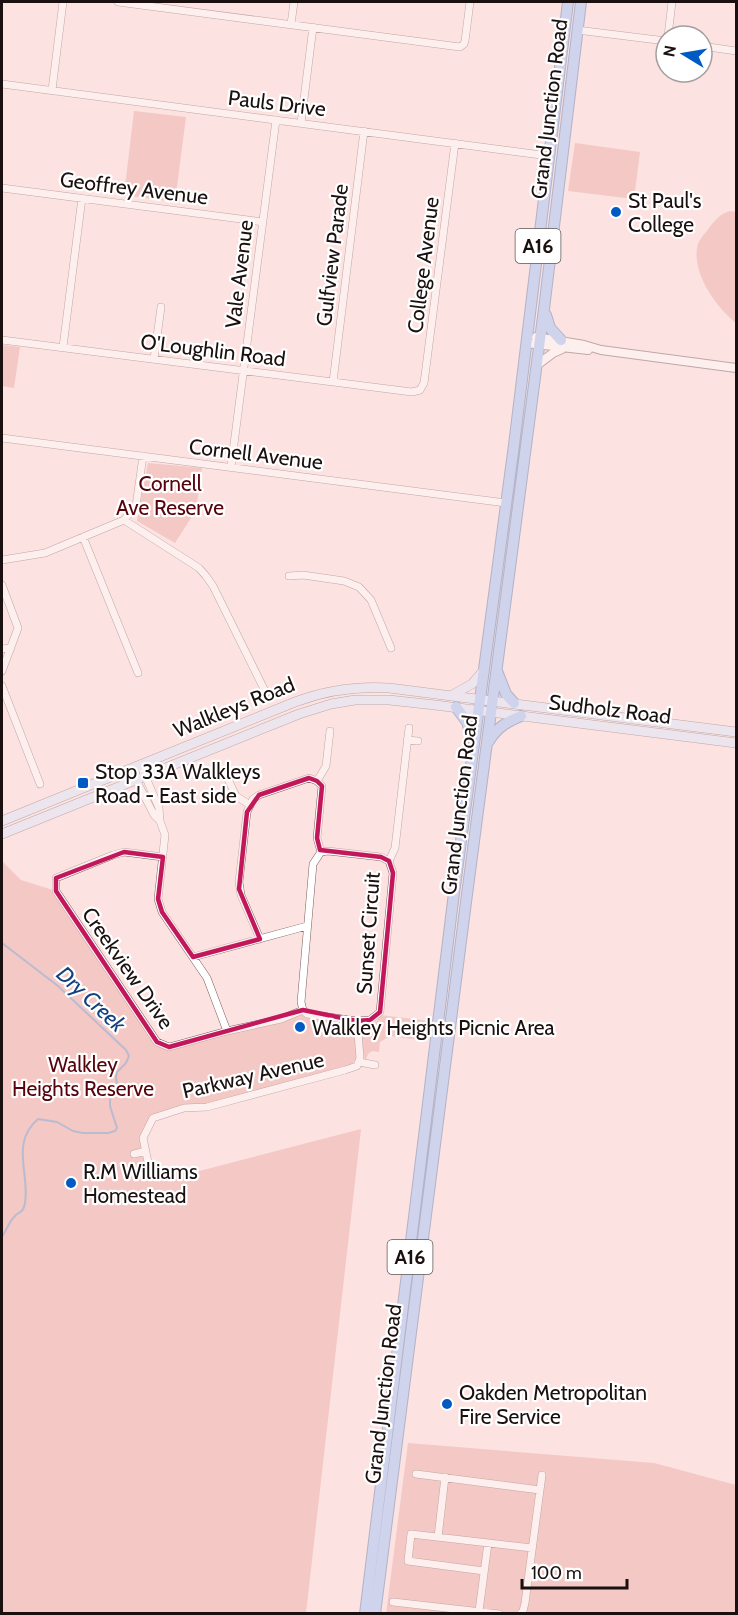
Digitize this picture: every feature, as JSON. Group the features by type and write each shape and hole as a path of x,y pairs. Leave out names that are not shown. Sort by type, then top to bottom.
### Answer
{"highway":[{"name":"Grand Junction Road","path":"490,669 506,503 568,2"},
{"name":"Grand Junction Road","path":"365,1614 453,901 474,746 485,705 518,505 581,2"},
{"path":"549,156 563,157"},
{"path":"544,309 550,328 563,344"},
{"path":"506,503 518,505"},
{"path":"490,669 514,703"},
{"name":"Grand Junction Road","path":"375,1614 486,745 485,705"},
{"path":"456,707 467,722 474,746"},
{"path":"486,745 501,726 521,716"},
{"path":"386,1447 391,1446 397,1440"}],"main road":[{"path":"452,695 472,684 490,669"},
{"name":"Walkleys Road","path":"2,820 295,702 330,691 378,687 452,695 485,705"},
{"name":"Walkleys Road","path":"2,834 299,714 331,704 368,700 456,707 485,705"},
{"name":"Sudholz Road","path":"485,705 514,703 736,732"},
{"name":"Sudholz Road","path":"485,705 521,716 736,743"}],"street":[{"path":"52,90 63,2"},
{"path":"118,2 460,47 465,41 470,2"},
{"path":"291,24 294,2"},
{"path":"669,24 672,2"},
{"path":"300,123 313,27"},
{"path":"577,30 654,40"},
{"path":"714,48 736,51"},
{"name":"Pauls Drive","path":"2,84 549,156"},
{"name":"Vale Avenue","path":"231,467 276,120"},
{"name":"Gulfview Parade","path":"333,382 364,131"},
{"name":"College Avenue","path":"420,390 424,383 455,143"},
{"name":"Geoffrey Avenue","path":"2,188 263,222"},
{"path":"63,347 82,198"},
{"path":"154,359 161,306"},
{"path":"527,339 736,368"},
{"name":"O'Loughlin Road","path":"2,340 412,392 420,390"},
{"path":"537,365 563,344"},
{"name":"Cornell Avenue","path":"2,438 506,503"},
{"path":"2,560 45,553 124,520 136,506 143,456"},
{"path":"124,520 199,568 206,576 266,693"},
{"path":"83,537 138,673"},
{"path":"289,576 303,575 344,581 359,587 371,600 390,648"},
{"path":"2,585 18,628 2,671"},
{"path":"2,649 11,648"},
{"path":"2,686 3,696 40,784"},
{"path":"389,861 395,848 409,728"},
{"path":"317,781 326,766 330,731"},
{"path":"407,740 418,741"},
{"path":"135,766 145,776 159,808 159,821"},
{"path":"135,766 136,780 165,835 158,899 162,912 207,978 227,1031"},
{"path":"225,773 236,796 250,806"},
{"path":"260,939 239,890 247,812 253,799 259,795 309,778 322,786 317,838 321,852 313,864 301,1002 303,1010"},
{"name":"Sunset Circuit","path":"303,1010 307,1014 357,1021 370,1020 380,1012 393,873 389,861 381,857 328,850 321,852"},
{"name":"Creekview Drive","path":"163,857 124,852 56,879 56,891 157,1042 169,1047 281,1019 303,1010"},
{"path":"193,957 308,926"},
{"path":"357,1021 359,1062 375,1065"},
{"name":"Parkway Avenue","path":"148,1162 143,1138 153,1118 184,1108 207,1107 345,1070 357,1066 359,1062"},
{"path":"134,1154 146,1151"},
{"path":"417,1474 540,1490"},
{"path":"519,1614 523,1611 525,1603 542,1475"},
{"path":"438,1537 445,1477"},
{"path":"484,1571 408,1561 411,1534 532,1548"},
{"path":"479,1611 488,1543"},
{"path":"393,1602 499,1614"}],"highlighted area":[{"path":"309,778 317,781 322,786 317,838 320,850 381,857 389,861 393,873 380,1012 370,1020 357,1021 303,1010 169,1047 157,1042 56,891 56,878 124,852 163,857 158,899 162,912 193,957 260,939 239,889 247,812 259,795"}],"green space":[{"path":"134,111 186,117 175,202 124,195"},
{"path":"575,143 640,152 634,199 568,191"},
{"path":"730,211 736,212 736,323 708,290 702,279 697,258 698,245 702,237 713,222"},
{"path":"2,345 20,347 14,388 2,386"},
{"name":"Cornell Ave Reserve","path":"148,463 202,468 196,510 175,543 137,521"},
{"name":"Walkley Heights Reserve","path":"2,861 21,880 56,891 157,1043 169,1047 303,1010 350,1023 355,1028 357,1057 352,1064 207,1107 184,1108 153,1118 143,1138 146,1168 142,1170 192,1173 361,1129 306,1613 2,1613"},
{"path":"380,1015 429,1021 426,1041 390,1036 380,1042 379,1052 372,1051 364,1061 361,1028 377,1021"},
{"path":"408,1443 654,1463 736,1485 736,1613 386,1614"}],"waterway":[{"name":"Dry Creek","path":"2,943 58,986 126,1050 129,1056 117,1072 117,1085 110,1100 117,1128 115,1131 83,1133 73,1131 57,1122 38,1119 30,1128 23,1148 26,1192 24,1207 12,1219 2,1237"}],"place":[{"name":"St Paul's College","path":"616,212"},
{"name":"Stop 33A Walkleys Road - East side","path":"83,783"},
{"name":"Walkley Heights Picnic Area","path":"300,1027"},
{"name":"R.M Williams Homestead","path":"71,1183"},
{"name":"Oakden Metropolitan Fire Service","path":"447,1404"}]}
